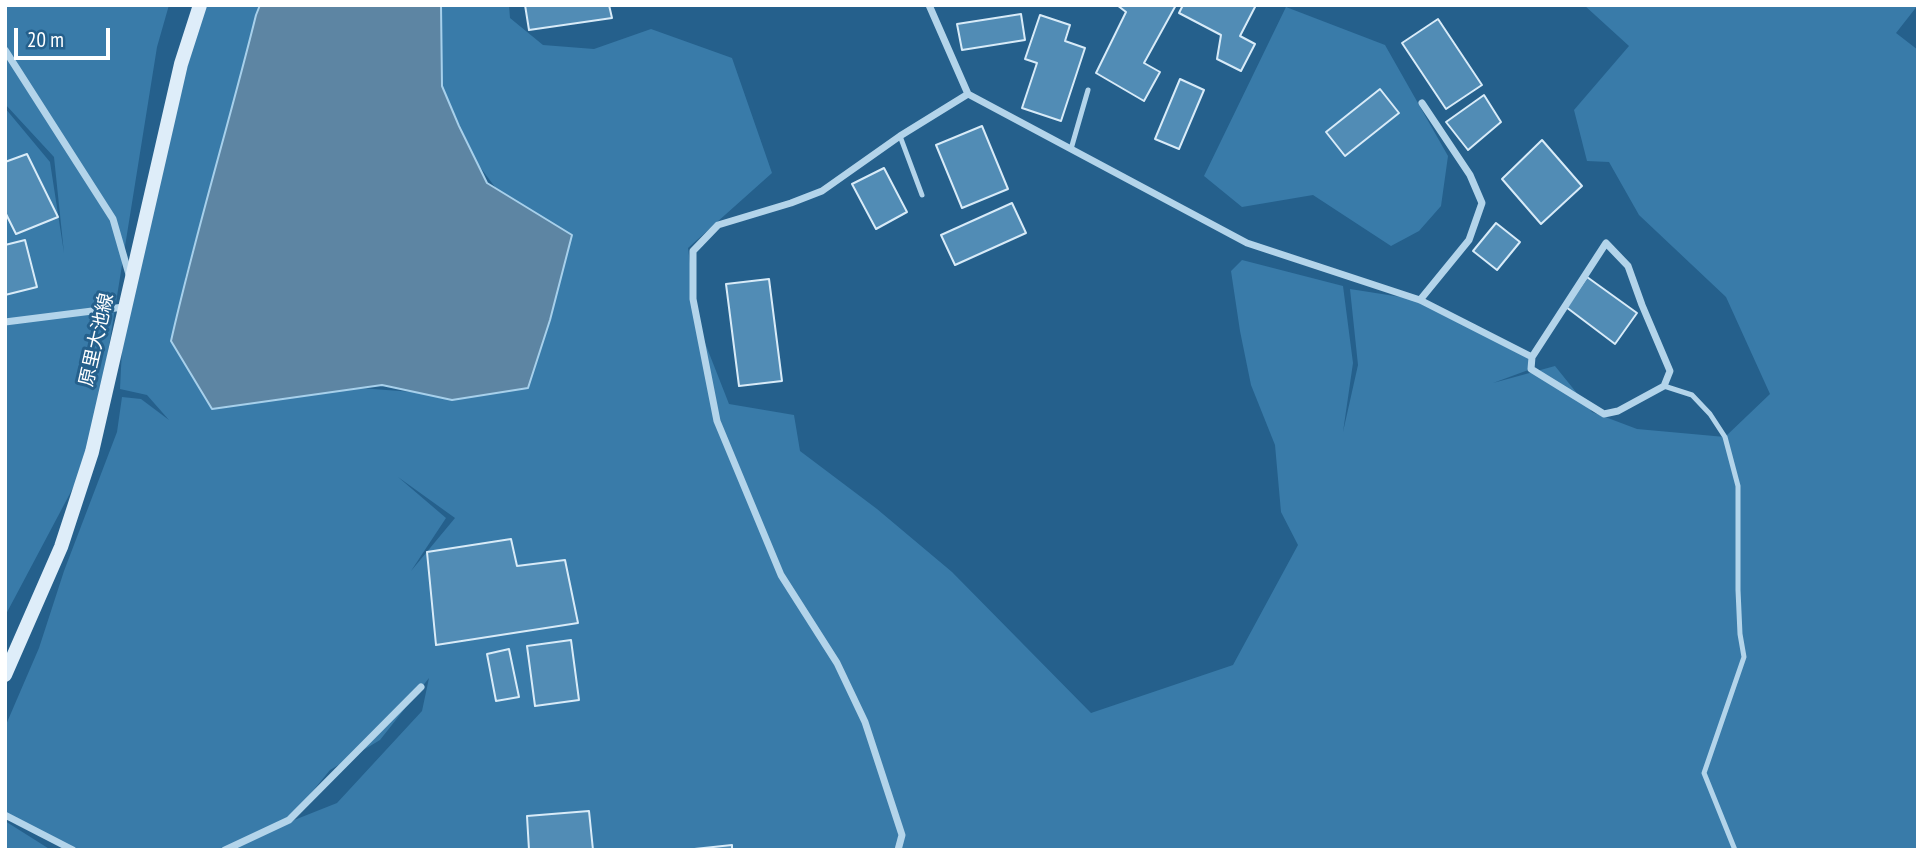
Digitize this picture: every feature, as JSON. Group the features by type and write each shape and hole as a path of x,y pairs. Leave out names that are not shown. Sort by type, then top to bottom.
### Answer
{"main road":[{"name":"原里大池線","path":"5,675 61,547 92,452 181,64 200,5"}],"street":[{"path":"929,5 968,94 1247,243 1420,300 1532,357"},
{"path":"5,50 113,219 130,281"},
{"path":"898,850 902,835 865,722 837,663 780,575 717,421 693,299 693,251 718,225 822,191 900,136 968,94"},
{"path":"1420,300 1469,240 1482,204 1470,175 1422,103"},
{"path":"1606,243 1628,266 1670,371 1664,386 1618,411 1604,414 1531,369 1532,357 1606,243"},
{"path":"5,322 124,307"},
{"path":"225,850 289,820 421,687"},
{"path":"5,815 73,850"}],"lane":[{"path":"1071,149 1088,90"},
{"path":"900,136 922,195"},
{"path":"1664,386 1692,395 1710,414 1725,437 1738,486 1738,590 1744,657 1704,773 1735,850"}],"shaded area":[{"path":"5,5 169,5 157,47 92,452 5,616 5,108 50,162 64,253 54,157 5,104"},
{"path":"202,5 263,5 238,84 185,279 212,408 360,388 413,392 539,246 477,163 442,86 442,5 509,5 510,18 543,45 594,49 651,29 732,58 772,173 688,248 698,325 729,404 794,415 800,451 877,509 952,572 1091,713 1233,665 1298,545 1281,512 1275,445 1251,385 1240,331 1231,271 1242,260 1343,286 1353,363 1343,432 1358,365 1350,289 1420,300 1532,357 1531,369 1493,383 1555,366 1592,412 1637,429 1725,437 1770,394 1726,297 1639,215 1609,162 1587,161 1574,110 1629,46 1584,5 1918,5 1896,33 1918,50 1918,850 71,850 5,815 5,727 39,648 64,571 117,432 122,397 141,399 169,420 147,395 120,389 124,307","holes":["398,477 455,518 411,571 446,518","429,678 422,711 337,803 259,834 289,820 330,770 380,740"]},
{"path":"260,5 441,5 442,86 487,183 572,235 550,320 528,388 452,400 382,385 212,409 171,341"},
{"path":"1286,7 1385,45 1448,156 1441,206 1419,231 1391,246 1313,195 1242,207 1204,176"},
{"path":"5,821 51,850 5,850"}],"building":[{"path":"525,5 609,5 612,18 529,30"},
{"path":"1117,5 1176,5 1144,63 1160,72 1144,101 1096,73 1126,12"},
{"path":"1183,5 1256,5 1240,36 1255,44 1241,71 1217,59 1221,35 1179,13"},
{"path":"1021,14 1025,40 962,50 957,24"},
{"path":"1040,15 1070,25 1065,41 1085,48 1061,121 1022,108 1037,63 1025,59"},
{"path":"1438,19 1482,85 1446,109 1402,43"},
{"path":"1180,79 1204,90 1179,149 1155,139"},
{"path":"1380,89 1399,113 1345,156 1326,132"},
{"path":"1484,95 1501,122 1468,150 1446,122"},
{"path":"982,126 1008,189 962,208 936,145"},
{"path":"1542,140 1582,186 1541,224 1502,179"},
{"path":"27,154 58,217 16,234 5,212 5,162"},
{"path":"884,168 907,212 876,229 852,184"},
{"path":"1012,203 1026,233 955,265 941,235"},
{"path":"1496,223 1520,242 1497,270 1473,251"},
{"path":"25,240 37,287 5,295 5,245"},
{"path":"1587,277 1637,313 1615,344 1566,307"},
{"path":"769,279 782,381 739,386 726,284"},
{"path":"511,539 517,566 565,560 578,623 436,645 427,552"},
{"path":"571,640 579,700 535,706 527,646"},
{"path":"509,649 519,697 496,701 487,654"},
{"path":"589,811 593,850 529,850 527,816"},
{"path":"732,845 732,850 685,850"}]}
